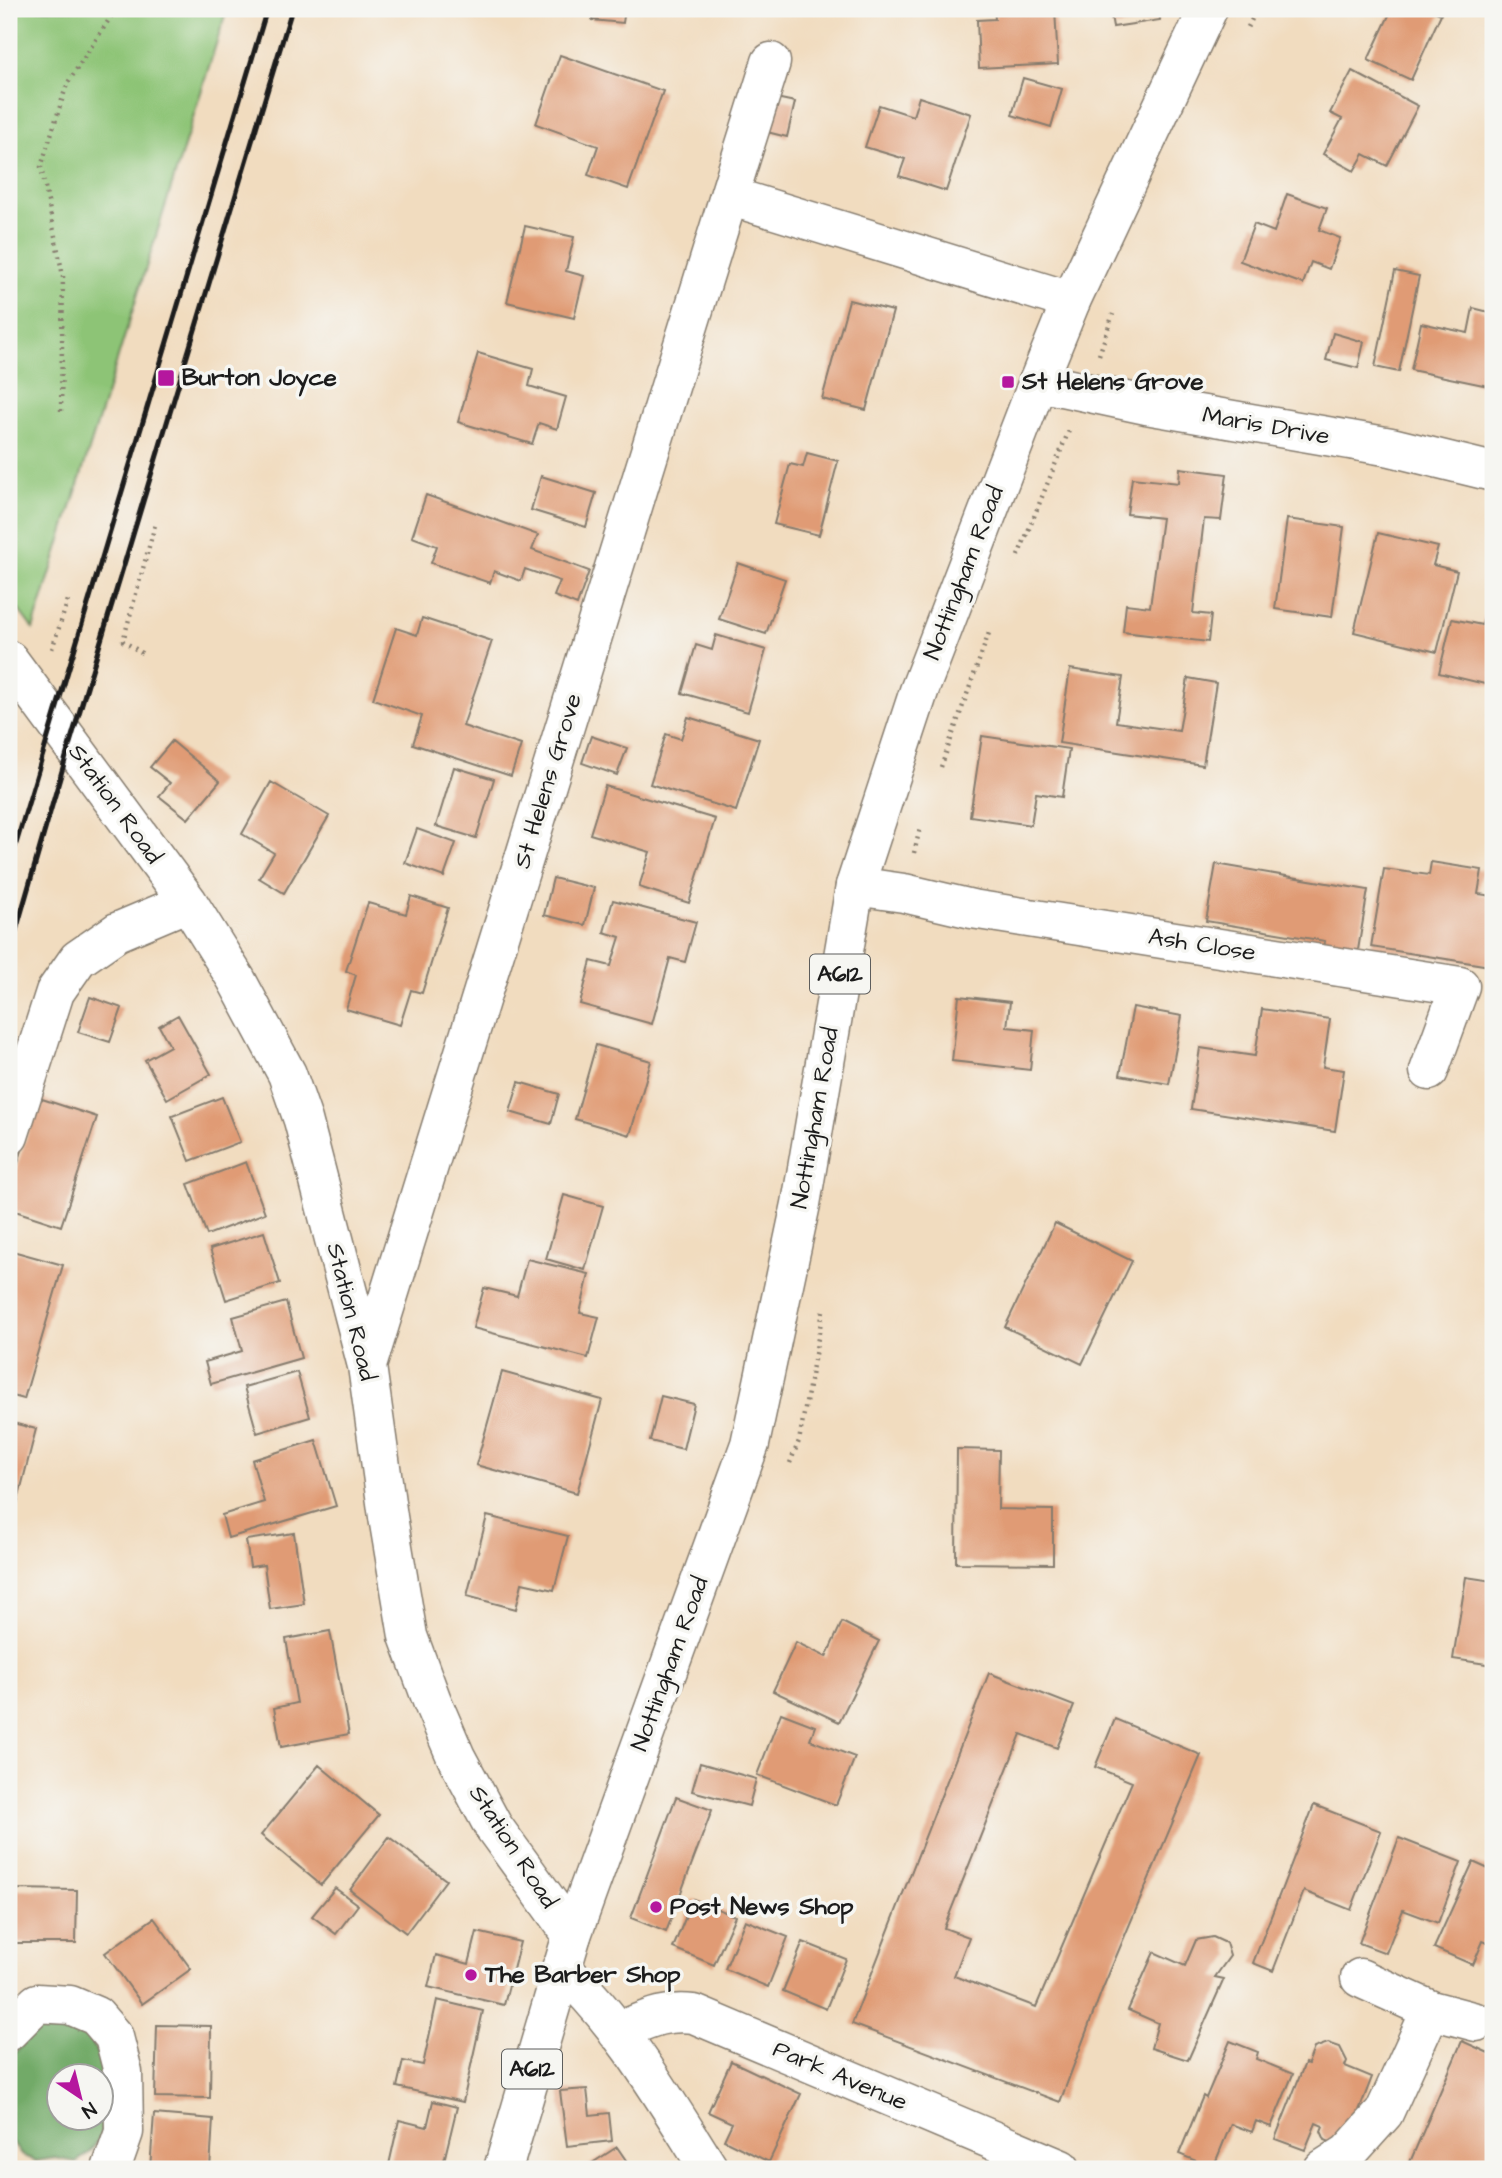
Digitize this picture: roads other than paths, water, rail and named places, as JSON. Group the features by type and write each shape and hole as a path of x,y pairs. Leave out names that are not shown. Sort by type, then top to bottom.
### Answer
{"street":[{"name":"Nottingham Road","path":"567,1952 750,1444 801,1204 855,887 919,691 1072,301 1208,9"},
{"name":"St Helens Grove","path":"367,1366 771,62"},
{"path":"729,196 1072,301"},
{"name":"Maris Drive","path":"1038,382 1146,405 1391,447 1493,472"},
{"name":"Station Road","path":"9,660 188,902 236,979 287,1074 303,1119 367,1366 388,1517 412,1649 456,1757 567,1952"},
{"name":"Ash Close","path":"855,887 904,893 972,909 1460,986 1429,1071"},
{"path":"9,1136 55,992 78,959 117,932 188,902"},
{"path":"567,1952 586,1991 664,2097 709,2169"},
{"name":"A612","path":"503,2169 567,1952"},
{"path":"1360,1978 1431,2010 1476,2022"},
{"path":"9,2031 37,2003 70,2005 96,2016 114,2037 122,2072 124,2132 111,2169"},
{"path":"1323,2169 1348,2153 1384,2113 1431,2010"},
{"name":"Park Avenue","path":"617,2032 655,2015 674,2012 694,2014 1061,2169"}],"railway":[{"path":"9,867 267,9"},
{"path":"9,955 70,743 292,9"}],"place":[{"name":"Burton Joyce","path":"166,378"},
{"name":"St Helens Grove","path":"1008,382"},
{"name":"Post News Shop","path":"656,1907"},
{"name":"The Barber Shop","path":"471,1975"}]}
